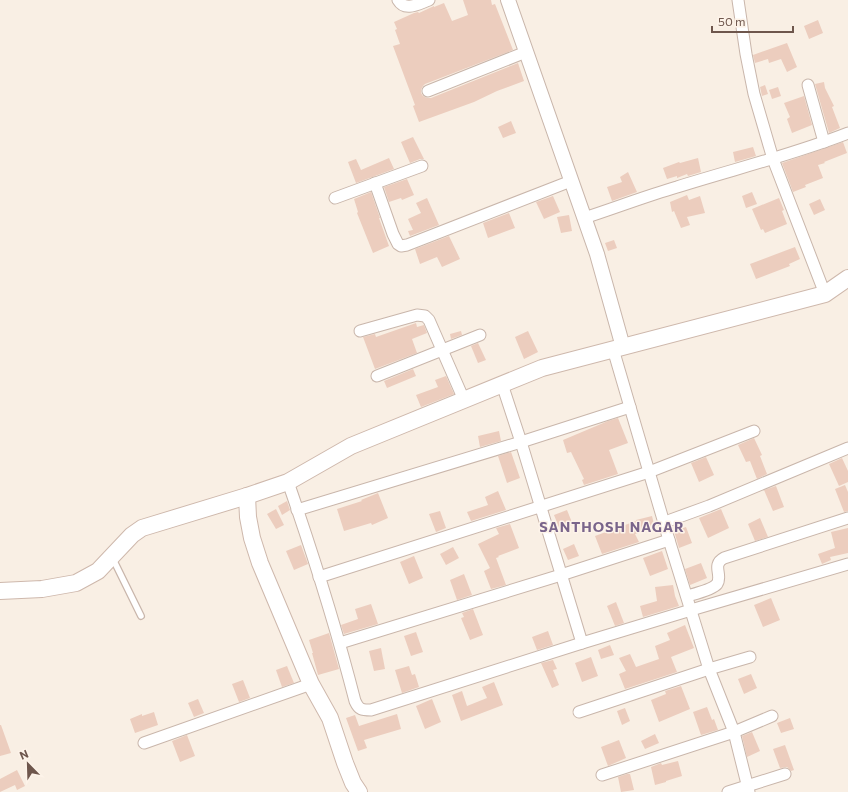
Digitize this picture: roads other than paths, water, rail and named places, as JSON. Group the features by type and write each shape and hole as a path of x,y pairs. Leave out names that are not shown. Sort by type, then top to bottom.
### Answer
{"main road":[{"path":"0,591 42,589 76,583 98,571 132,535 142,528 247,496 289,485 351,446 542,368 826,294 848,278"},
{"path":"247,496 248,517 252,538 260,563 311,684 330,718 345,763 353,783 359,792"}],"street":[{"path":"398,0 402,5 407,7 429,0"},
{"path":"508,0 597,254 630,407 709,669 734,732 748,789"},
{"path":"738,0 754,94 773,159 826,294"},
{"path":"428,91 526,52"},
{"path":"808,85 824,142"},
{"path":"584,218 676,187 773,159 848,133"},
{"path":"335,198 422,166"},
{"path":"375,183 393,234 398,244 401,246 407,245 571,181"},
{"path":"360,331 417,315 425,316 429,320 464,400"},
{"path":"377,376 480,335"},
{"path":"502,384 582,643"},
{"path":"296,506 521,442 630,407"},
{"path":"320,577 649,472 754,431"},
{"path":"665,522 709,506 848,448"},
{"path":"289,485 320,577 340,643 355,701 358,707 363,710 371,710 582,643 848,564"},
{"path":"687,596 712,588 717,584 717,566 720,559 848,518"},
{"path":"340,643 669,540"},
{"path":"579,712 750,657"},
{"path":"144,743 311,684"},
{"path":"602,775 734,732 772,716"},
{"path":"728,792 748,789 785,774"}],"lane":[{"path":"112,556 141,616"}],"district":[{"name":"SANTHOSH NAGAR","path":"612,526"}]}
